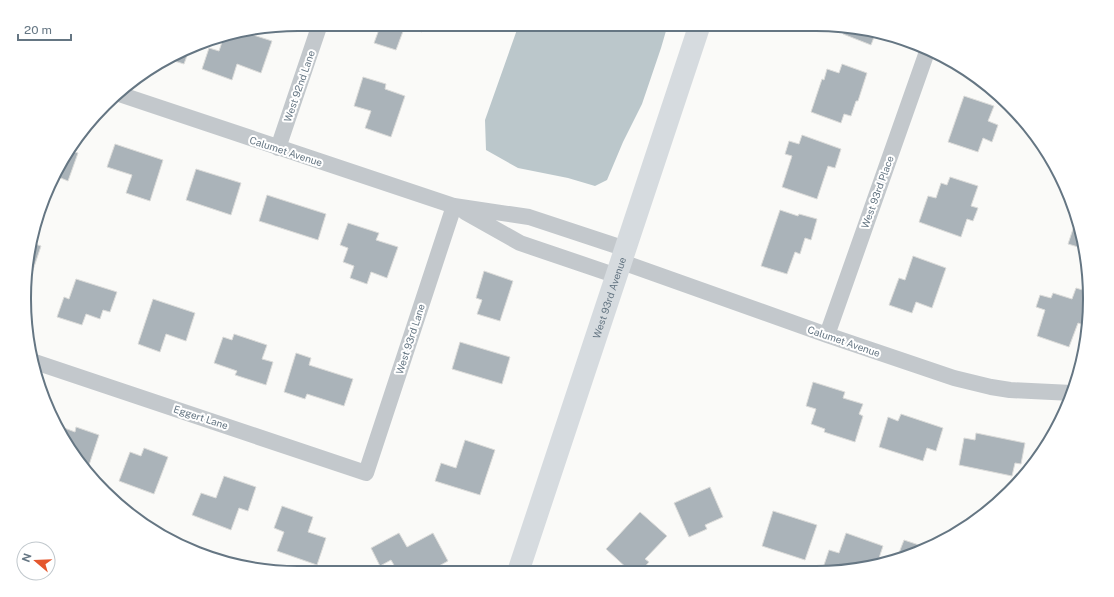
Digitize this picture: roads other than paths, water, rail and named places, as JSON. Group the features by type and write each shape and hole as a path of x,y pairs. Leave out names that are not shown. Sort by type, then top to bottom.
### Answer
{"street":[{"name":"West 92nd Lane","path":"278,148 318,31"},
{"name":"West 93rd Avenue","path":"520,566 698,31"},
{"name":"West 93rd Place","path":"827,335 926,55"},
{"name":"Calumet Avenue","path":"123,96 454,206 529,217 621,262 936,373 972,383 1010,390 1066,393"},
{"name":"Calumet Avenue","path":"454,206 520,243 621,262"},
{"name":"West 93rd Lane","path":"366,473 454,206"},
{"name":"Eggert Lane","path":"39,363 366,473"}]}
